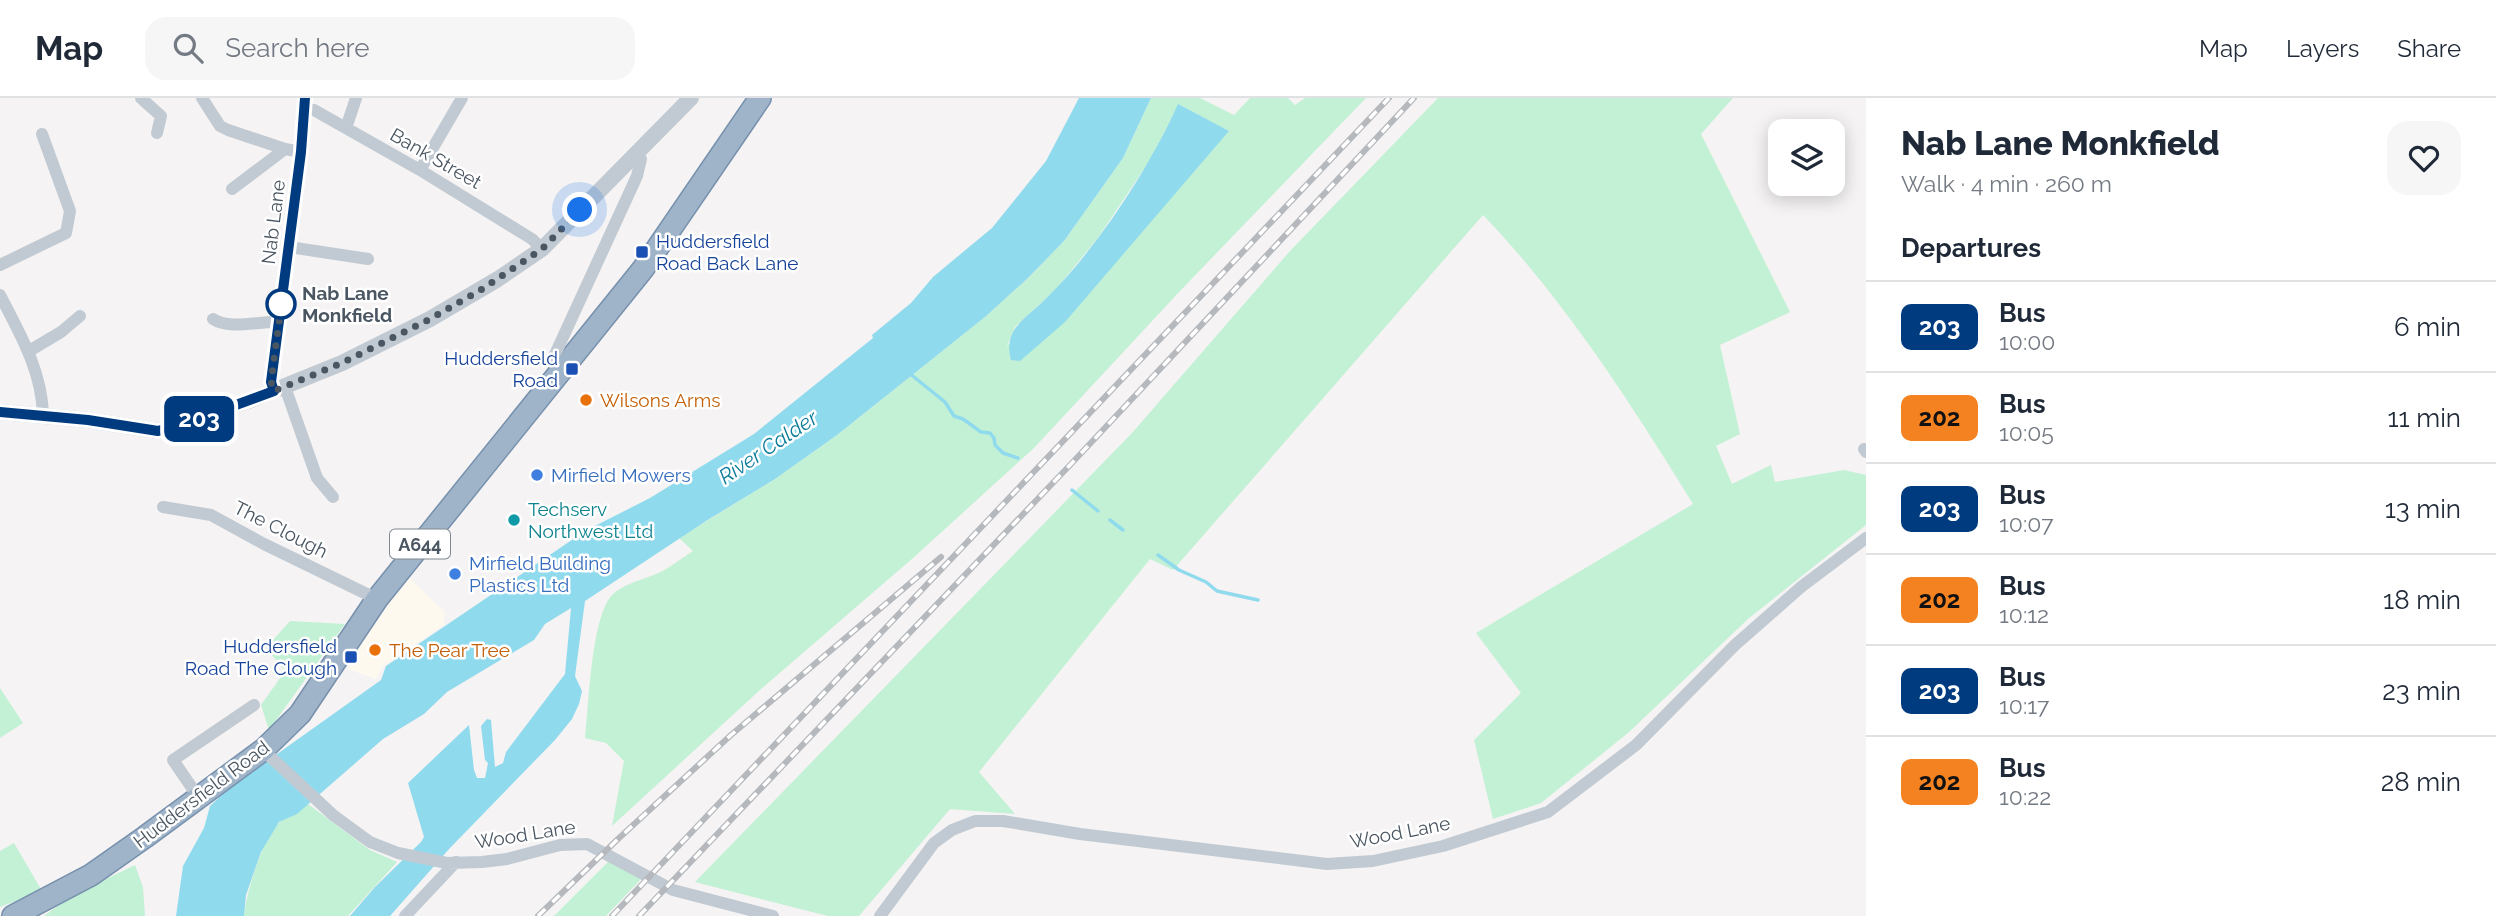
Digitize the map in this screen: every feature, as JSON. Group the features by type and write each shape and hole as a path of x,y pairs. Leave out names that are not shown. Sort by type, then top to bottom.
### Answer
{"highway":[{"name":"Huddersfield Road","path":"13,916 91,875 266,754 300,714 377,599 643,269 760,98"}],"street":[{"path":"141,98 161,116 157,133"},
{"path":"202,98 220,125 285,149 301,152"},
{"path":"346,128 356,98"},
{"path":"420,170 462,98"},
{"path":"0,412 43,415 158,431 279,389 342,363 430,319 498,279 542,249 691,98"},
{"name":"Bank Street","path":"305,104 420,170 532,239 542,249"},
{"name":"Nab Lane","path":"305,104 271,382 279,389 317,478 333,497"},
{"path":"0,265 66,233 69,211 42,134"},
{"path":"232,189 285,149"},
{"path":"560,372 552,360 637,176 642,159 637,153"},
{"path":"289,247 368,259"},
{"path":"0,295 29,351 43,394 43,415"},
{"path":"29,351 61,332 80,316"},
{"path":"213,319 222,325 262,321 278,323"},
{"name":"The Clough","path":"163,507 211,515 377,599"},
{"name":"Wood Lane","path":"880,916 934,843 952,830 975,821 1003,821 1080,834 1327,864 1373,861 1443,846 1548,812 1636,745 1735,645 1801,587 1866,538"},
{"path":"199,799 169,758 254,705"},
{"name":"Wood Lane","path":"266,754 333,815 367,840 398,853 451,862 482,862 507,859 560,845 587,844 673,890 773,916"},
{"path":"405,916 451,862"}],"shaded area":[{"path":"406,575 444,611 444,625 382,667 376,679 347,669 376,611"}],"green space":[{"path":"1151,98 1200,98 1234,115 1250,98 1288,98 1295,105 1305,98 1366,98 1180,291 1034,448 913,558 761,689 612,826 624,761 606,743 585,738 595,642 599,622 612,595 625,586 662,572 693,551 679,538 775,479 837,435 985,317 1064,241 1123,158","holes":["1178,105 1229,131 1007,346 1015,327 1056,289 1097,239 1152,157"]},
{"path":"1438,98 1733,98 1701,134 1790,312 1720,345 1740,434 1716,446 1732,484 1771,465 1775,482 1844,470 1866,475 1866,525 1748,619 1628,733 1541,803 1493,819 1474,740 1521,693 1476,633 1693,504 1621,391 1569,317 1483,215 1173,570 1150,559 979,772 1015,814 950,809 859,916 828,916 695,882 1132,433 1290,251"},
{"path":"290,621 345,624 269,730 261,705 285,671 266,648"},
{"path":"0,688 23,723 0,738"},
{"path":"308,804 370,850 397,862 348,916 244,916 252,880 267,839 280,822"},
{"path":"14,843 42,891 0,907 0,851"},
{"path":"609,861 642,878 606,916 554,916"},
{"path":"135,865 143,887 145,916 44,916 71,896"}],"water":[{"name":"River Calder","path":"1079,98 1151,98 1123,158 1064,241 985,317 837,435 775,479 585,601 575,676 582,691 572,719 390,916 350,916 424,837 408,783 469,725 474,770 477,778 485,778 488,763 485,760 481,726 487,719 491,720 495,767 503,763 506,752 565,674 571,608 545,624 534,640 447,692 424,714 383,739 297,814 279,822 261,852 246,895 244,916 176,916 183,866 204,828 210,806 228,789 381,680 386,666 585,531 650,498 754,434 873,338 872,335 911,303 933,277 992,228 1046,161"},
{"path":"1178,104 1229,131 1065,322 1020,361 1011,360 1010,343 1015,329 1078,264 1097,239 1151,157"}],"waterway":[{"path":"909,373 945,402 954,416 981,432 990,433 995,445 1003,453 1018,458"},
{"path":"1072,490 1098,511"},
{"path":"1110,520 1123,530"},
{"path":"1158,555 1217,591 1258,600"}],"railway":[{"path":"612,916 1389,98"},
{"path":"639,916 1071,464 1414,98"},
{"path":"538,916 731,735 941,557"}],"bus line":[{"name":"203","path":"0,412 88,420 158,431 274,391 271,382 301,152 305,98"}],"place":[{"name":"Huddersfield Road Back Lane","path":"642,252"},
{"name":"Nab Lane Monkfield","path":"281,304"},
{"name":"Huddersfield Road","path":"572,369"},
{"name":"Wilsons Arms","path":"586,400"},
{"name":"Mirfield Mowers","path":"537,475"},
{"name":"Techserv Northwest Ltd","path":"514,520"},
{"name":"Mirfield Building Plastics Ltd","path":"455,574"},
{"name":"The Pear Tree","path":"375,650"},
{"name":"Huddersfield Road The Clough","path":"351,657"}],"route":[{"path":"281,304 282,300 271,382 274,391 342,363 479,291 542,249 580,210"}]}
